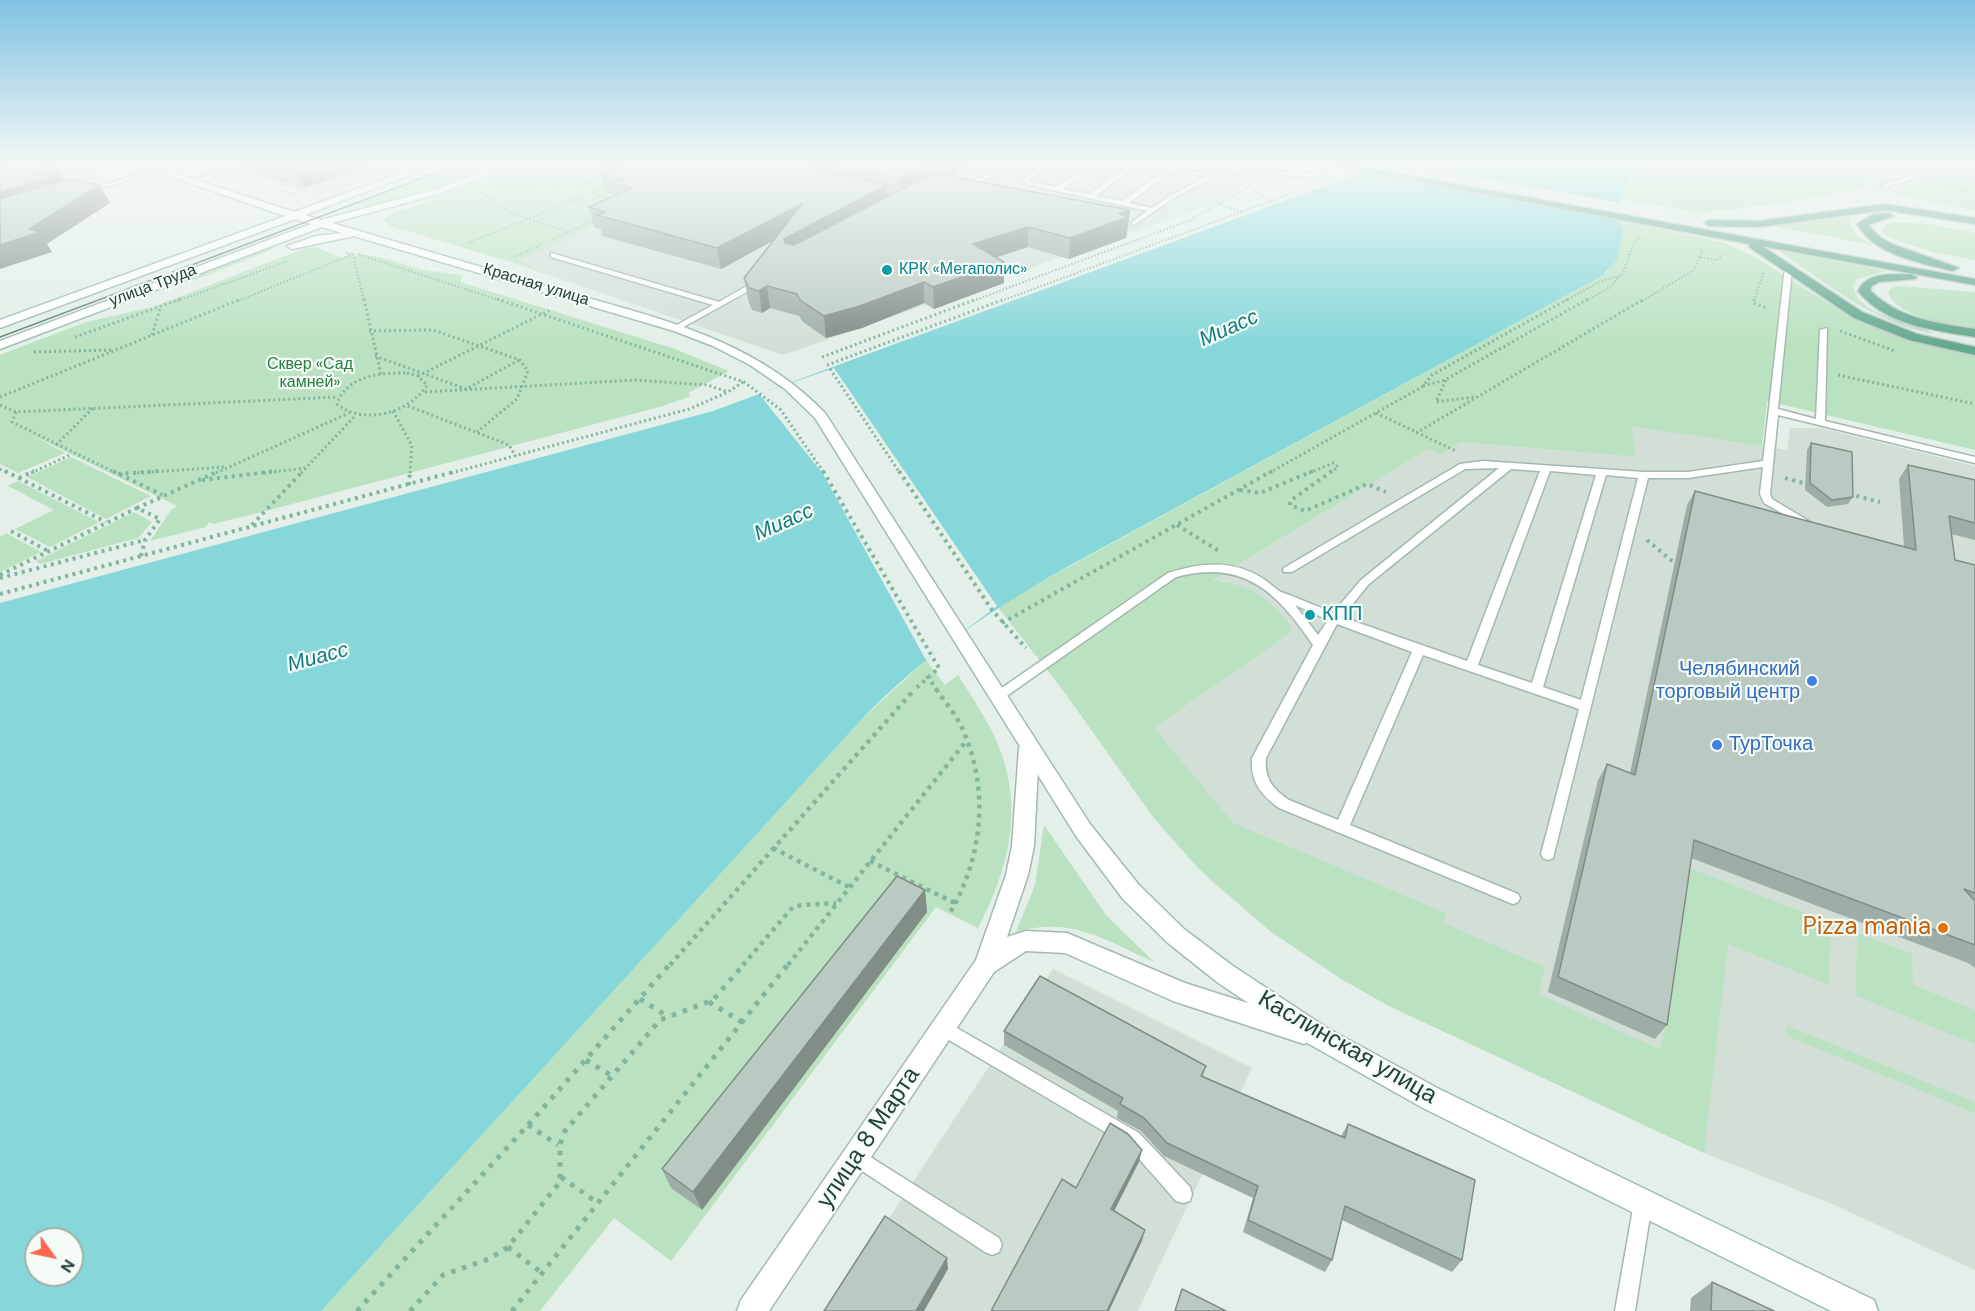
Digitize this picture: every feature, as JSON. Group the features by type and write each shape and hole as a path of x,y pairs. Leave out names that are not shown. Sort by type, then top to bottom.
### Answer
{"main road":[{"name":"улица Труда","path":"0,324 266,225"},
{"name":"улица Труда","path":"0,345 316,225"},
{"name":"Красная улица","path":"330,225 678,328 727,346 786,384 813,408 837,440 958,634"},
{"path":"57,323 170,292 301,243 331,236 362,234 356,225"},
{"path":"1675,225 1970,281"},
{"path":"1713,225 1975,272"},
{"path":"1863,225 1870,236 1882,243 1953,268"},
{"path":"1741,239 1858,315 1913,338 1975,351"},
{"path":"1970,281 1922,277 1877,279 1867,284 1864,291 1884,309 1902,316 1975,333"},
{"name":"Каслинская улица","path":"958,634 1029,748 1104,860 1152,914 1225,974 1318,1036 1432,1099 1863,1311"},
{"path":"986,965 1008,907 1021,855 1029,748"},
{"path":"986,965 1013,945 1026,941 1067,943 1181,993 1318,1036"},
{"name":"улица 8 Марта","path":"752,1311 986,965"}],"lane":[{"path":"554,255 720,305"},
{"path":"1788,270 1765,495 1768,501 1819,531"},
{"path":"678,328 748,289"},
{"path":"1820,422 1824,330"},
{"path":"1773,411 1975,460"},
{"path":"1288,570 1458,467 1473,464 1644,475 1688,475 1768,463"},
{"path":"1508,466 1365,582 1334,619 1259,758 1257,771 1261,783 1271,795 1284,804 1514,898"},
{"path":"1471,667 1546,468"},
{"path":"1536,689 1602,472"},
{"path":"1548,854 1644,475"},
{"path":"997,697 1172,575 1187,569 1211,567 1231,569 1252,577 1278,593 1334,619 1585,706"},
{"path":"1278,593 1299,616 1319,645"},
{"path":"1342,828 1419,650"},
{"path":"943,1028 1133,1139 1183,1194"},
{"path":"856,1157 992,1245"},
{"path":"1626,1311 1643,1203"}],"path":[{"path":"468,243 511,225"},
{"path":"543,225 569,232"},
{"path":"514,257 585,225"},
{"path":"822,357 1176,225"},
{"path":"827,365 1205,225"},
{"path":"1002,623 1375,413 1422,387 1447,379 1611,286 1626,270 1635,240 1647,239"},
{"path":"347,249 744,382 762,393 781,410 825,474 939,668 927,676 362,1310"},
{"path":"344,253 355,253"},
{"path":"355,253 369,331 381,374"},
{"path":"0,397 355,253"},
{"path":"1416,433 1694,270 1701,255 1717,260 1720,256"},
{"path":"65,341 272,265 292,260"},
{"path":"1422,387 1432,375 1599,282 1618,277"},
{"path":"418,376 577,297"},
{"path":"152,335 160,308"},
{"path":"369,331 433,330 520,360 528,371 524,387 517,399 477,432"},
{"path":"1497,339 1510,344"},
{"path":"54,345 33,352 115,350"},
{"path":"375,356 466,389 520,360"},
{"path":"830,369 992,610 1026,648"},
{"path":"1822,371 1975,404"},
{"path":"0,405 16,412 338,397 354,383 381,374 401,373 418,376 427,386 425,392"},
{"path":"1447,379 1436,402 1478,396"},
{"path":"338,397 337,404 349,413 356,414 393,411 407,405 425,392 466,389 635,380 707,385 728,392"},
{"path":"0,594 689,409 728,392 744,382"},
{"path":"407,405 509,445 516,457"},
{"path":"56,445 95,407"},
{"path":"393,411 412,446 409,485"},
{"path":"16,412 12,422 73,454 162,495"},
{"path":"0,577 162,495 349,413"},
{"path":"1375,413 1451,449"},
{"path":"251,527 356,414"},
{"path":"18,478 73,454"},
{"path":"1240,489 1260,493 1333,464 1338,467 1290,501 1290,505 1305,511 1367,484 1403,500"},
{"path":"117,474 227,467"},
{"path":"196,481 306,468"},
{"path":"0,469 106,522"},
{"path":"1792,480 1816,486"},
{"path":"1848,494 1880,502"},
{"path":"137,508 160,519 145,540 141,556"},
{"path":"1176,525 1215,548"},
{"path":"11,531 49,551"},
{"path":"1644,538 1674,565 1684,568"},
{"path":"0,577 145,540"},
{"path":"927,676 967,740 978,781 978,833 967,879 957,904 948,916"},
{"path":"512,1311 967,740"},
{"path":"773,848 849,887"},
{"path":"870,861 957,904"},
{"path":"410,1311 443,1275 489,1259 508,1247 554,1192 561,1177 558,1145 565,1131 667,1016 709,1002 787,912 801,905 836,903"},
{"path":"640,999 667,1016"},
{"path":"709,1002 742,1022"},
{"path":"586,1060 612,1076"},
{"path":"528,1125 558,1145"},
{"path":"561,1177 598,1203"},
{"path":"508,1247 542,1273"}],"shaded area":[{"path":"1152,225 783,355 513,263 391,226"},
{"path":"1632,425 1787,450 1790,428 1821,428 1975,466 1975,1270 1832,1204 1704,1153 1389,1006 1343,980 1270,931 1210,880 1154,818 1111,758 1292,632 1225,581 1212,581 1428,449 1441,455 1461,442 1635,457"},
{"path":"1053,969 1252,1068 1138,1311 828,1311"}],"green space":[{"path":"596,225 519,260 535,269 390,226"},
{"path":"1620,225 1643,225 1722,242 1755,257 1855,320 1900,337 1975,354 1975,450 1767,401 1762,446 1632,426 1635,457 1461,442 1441,455 1428,449 1213,580 1241,586 1256,593 1279,612 1289,624 1292,632 1154,728 1233,823 1446,913 1443,923 1545,967 1538,994 1661,1050 1689,868 1831,923 1829,985 1728,944 1704,1153 1389,1006 1343,980 1270,931 1197,867 1154,818 1062,689 997,606 1602,276 1613,265 1619,251"},
{"path":"1851,225 1857,236 1874,245 1772,226"},
{"path":"1887,225 1937,225 1975,233 1975,260 1936,253 1887,237 1882,232"},
{"path":"269,247 274,249 190,282 155,291"},
{"name":"Сквер «Сад камней»","path":"316,247 336,256 342,255 339,257 342,258 352,255 372,256 421,269 463,275 460,282 672,348 729,371 688,393 691,396 663,406 258,513 213,524 209,522 206,527 150,541 171,510 177,506 32,435 65,453 18,473 0,464 0,355 86,322 153,307 305,248"},
{"path":"1778,250 1886,271 1857,279 1853,287 1858,298 1877,313 1934,334 1912,329 1871,312 1833,289"},
{"path":"1892,287 1975,292 1975,329 1927,319 1903,309 1888,293"},
{"path":"71,457 151,496 106,519 27,477"},
{"path":"18,481 99,522 50,547 15,529 54,510 8,486"},
{"path":"134,512 152,522 138,538 40,564 36,561"},
{"path":"6,533 41,552 0,572 0,537"},
{"path":"926,660 945,685 958,675 990,728 1007,770 1011,816 1009,839 989,906 978,928 936,907 671,1261 614,1218 540,1311 321,1311 861,720"},
{"path":"1044,825 1106,915 1154,962 1103,939 1071,929 1054,927 1016,932 1035,885"},
{"path":"1857,933 1912,954 1913,985 1975,1010 1975,1044 1856,996"},
{"path":"1788,1026 1975,1102 1975,1113 1792,1038 1785,1032"}],"water":[{"name":"Миасс","path":"1218,225 1621,225 1623,231 1617,260 1602,276 1067,567 1011,600 933,655 861,720 321,1311 0,1311 0,603 713,411"}],"pier":[{"path":"834,368 997,606 926,660 823,474 759,394"}],"building":[{"path":"0,225 35,225 29,229 40,232 0,245"},
{"path":"634,225 761,225 717,248"},
{"path":"785,225 810,225 784,239 785,243 794,245 832,225 1105,225 1070,238 1028,227 973,244 1004,262 933,287 924,282 860,306 824,316 800,300 797,294 767,286 759,291 749,288 744,278"},
{"path":"1811,443 1852,452 1853,497 1832,500 1810,483"},
{"name":"Челябинский торговый центр","path":"1908,465 1975,480 1975,523 1949,516 1955,560 1975,565 1975,893 1964,889 1975,901 1975,945 1694,840 1667,1025 1558,977 1607,764 1635,775 1695,491 1916,550"},
{"path":"897,876 925,890 693,1192 662,1169"},
{"path":"1040,976 1206,1066 1201,1076 1345,1138 1348,1124 1475,1180 1462,1260 1345,1206 1332,1260 1248,1220 1258,1186 1167,1143 1144,1118 1120,1104 1123,1098 1004,1031"},
{"path":"1110,1123 1128,1134 1142,1150 1111,1209 1145,1230 1107,1311 991,1311 1062,1179 1076,1188"},
{"path":"885,1216 947,1258 916,1311 824,1311"},
{"path":"1712,1282 1774,1311 1711,1311"},
{"path":"1182,1289 1226,1311 1175,1311"}],"tram line":[{"path":"0,337 297,225"}],"place":[{"name":"КРК «Мегаполис»","path":"887,270"},
{"name":"КПП","path":"1310,615"},
{"name":"Челябинский торговый центр","path":"1812,681"},
{"name":"ТурТочка","path":"1717,745"},
{"name":"Pizza mania","path":"1943,928"}]}
